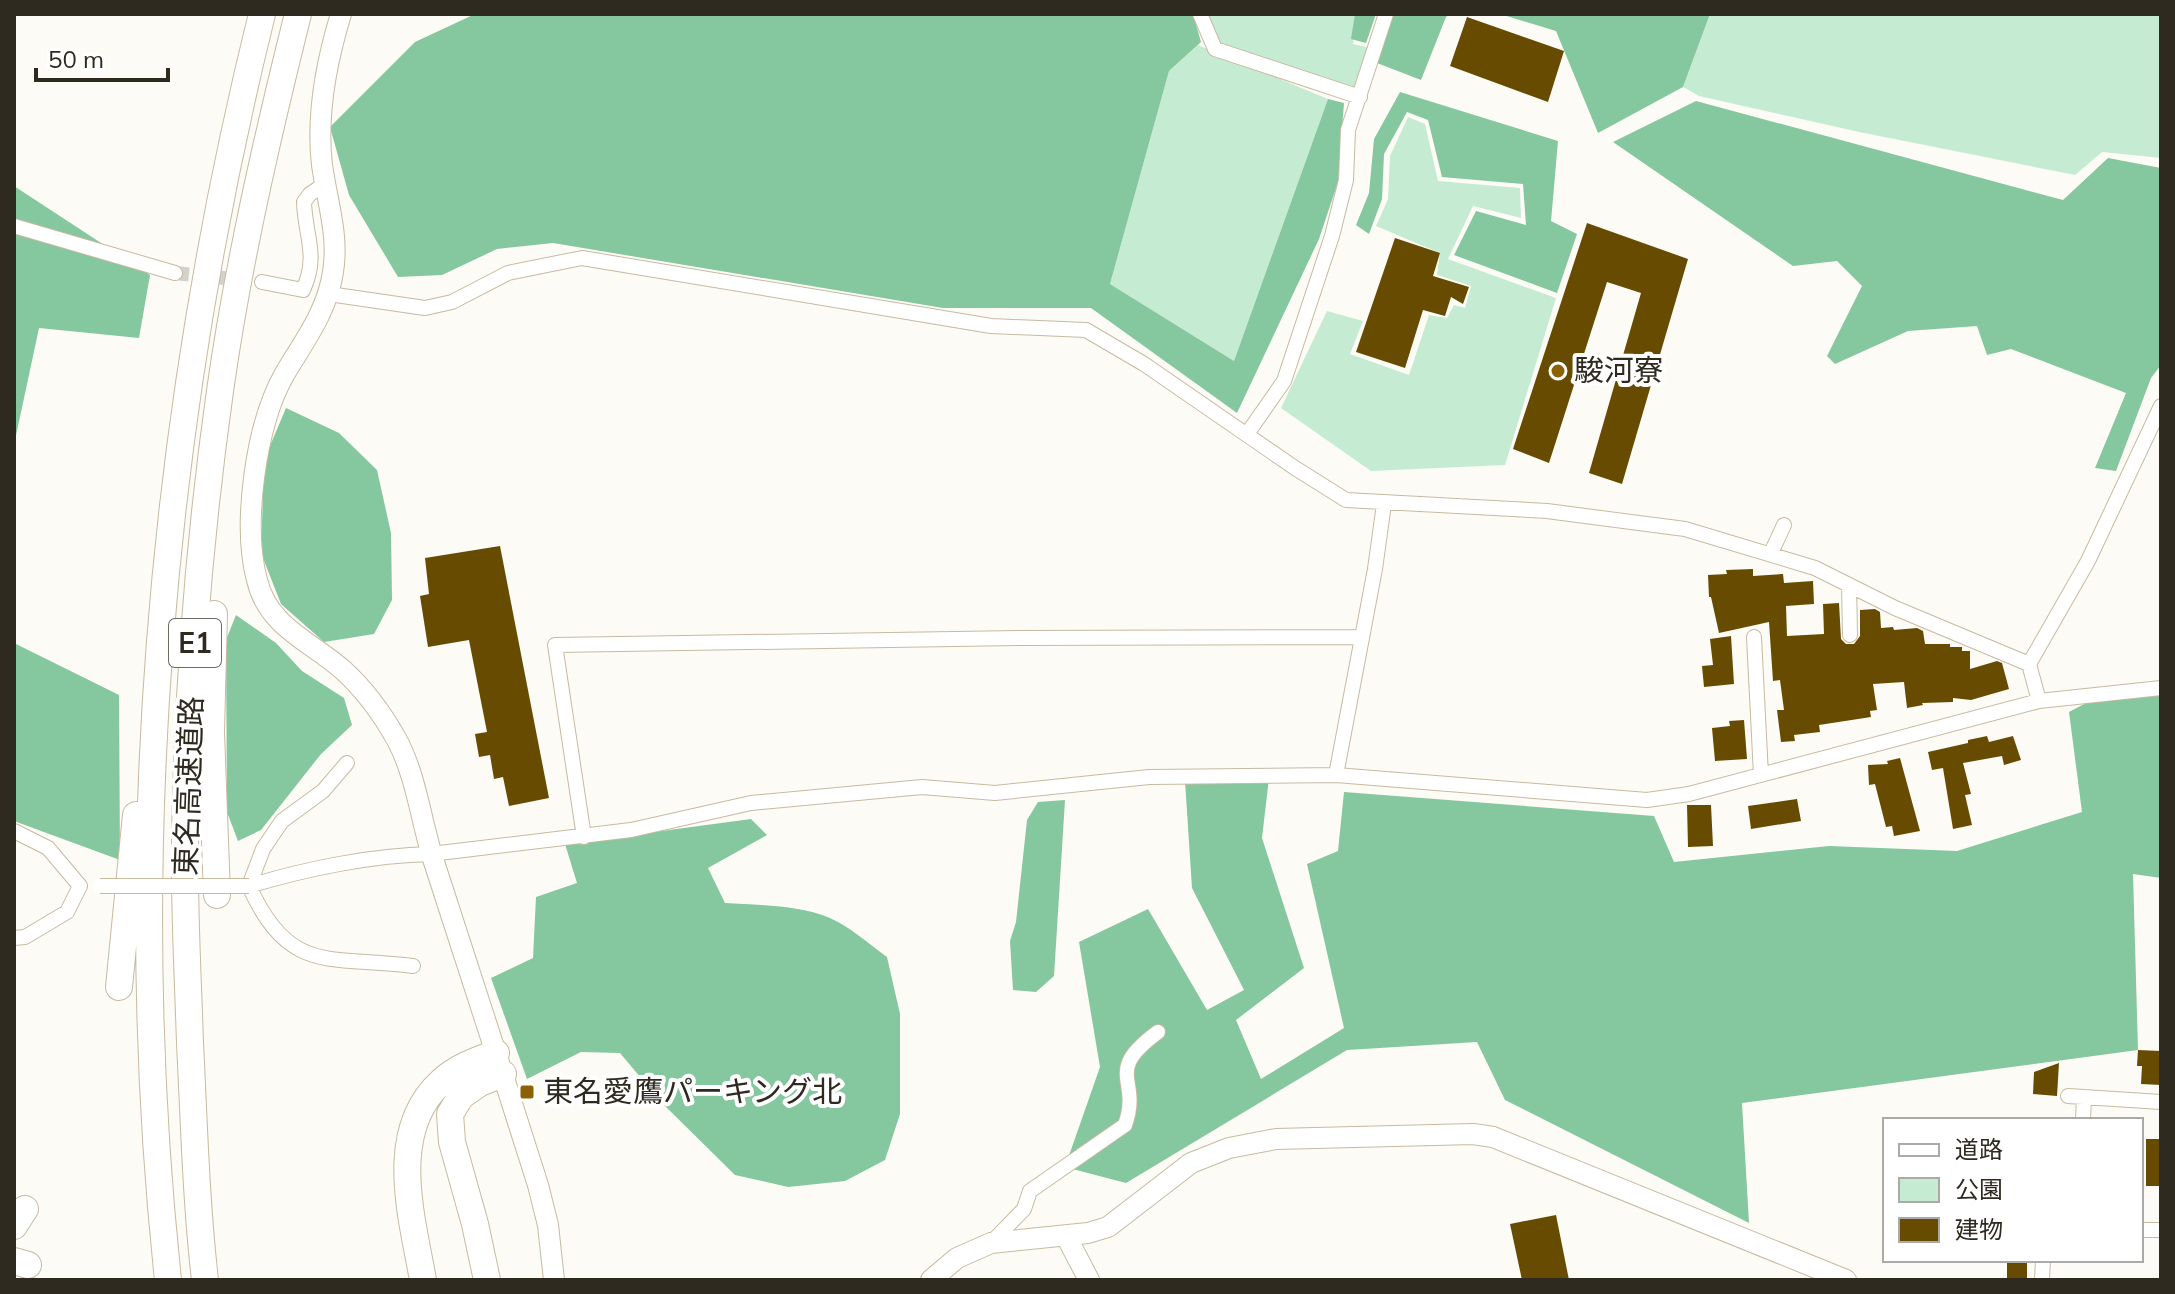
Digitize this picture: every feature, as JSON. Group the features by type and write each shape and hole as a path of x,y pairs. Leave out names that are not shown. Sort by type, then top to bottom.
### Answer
{"highway":[{"name":"東名高速道路","path":"168,1280 151,995 153,773 158,673 168,555 209,260 240,104 262,14"},
{"name":"東名高速道路","path":"205,1280 194,1134 185,845 191,696 220,391 248,230 298,14"},
{"path":"217,895 211,732 220,391"},
{"path":"119,987 132,871 142,730 168,555"},
{"path":"423,1280 407,1169 417,1118 423,1103 440,1082 463,1066 500,1063"},
{"path":"487,1280 452,1142 450,1114 461,1096 500,1063"}],"street":[{"path":"341,14 319,118 325,184 335,241 329,294 311,333 273,397 263,428 253,512 253,564 260,591 272,614 298,639 344,671 383,717 398,743 411,774 431,854 541,1198 548,1225 554,1280"},
{"path":"1200,14 1215,49 1360,97"},
{"path":"1247,434 1284,381 1332,236 1346,180 1348,130 1386,14"},
{"path":"262,282 303,290 311,271 312,254 304,202 325,184"},
{"path":"14,226 175,273"},
{"path":"329,294 425,308 452,302 508,273 582,258 991,326 1086,330 1144,364 1346,500 1547,511 1685,529 1815,568 1895,608 2029,664"},
{"path":"2039,701 2029,664 2088,561 2161,406"},
{"path":"1336,775 1375,569 1384,504"},
{"path":"1771,553 1784,525"},
{"path":"1849,585 1850,635"},
{"path":"584,837 555,645 1361,637"},
{"path":"1754,637 1761,775"},
{"path":"14,831 48,848 80,886 249,886 278,877 402,855 631,830 751,803 922,787 995,793 1149,777 1336,775 1647,800 1689,794 2039,701 2161,688"},
{"path":"347,763 323,791 282,821 263,849 249,886 262,914 288,943 314,957 413,966"},
{"path":"14,938 25,937 67,912 80,886"},
{"path":"991,1243 1024,1209 1030,1191 1125,1125 1131,1111 1126,1070 1130,1057 1158,1032"},
{"path":"2068,1096 2161,1102"},
{"path":"2083,1118 2084,1097"},
{"path":"931,1280 957,1258 991,1243 1088,1233 1108,1227 1191,1163 1229,1148 1276,1139 1473,1134 1493,1137 1846,1280"},
{"path":"1066,1236 1089,1280"}],"green space":[{"path":"475,14 1193,14 1201,42 1169,71 1110,284 1234,361 1328,99 1344,103 1338,182 1319,239 1237,413 1091,308 943,308 553,243 497,249 442,275 398,277 349,195 330,127 415,42"},
{"path":"1199,14 1357,14 1353,44 1371,48 1352,101 1215,49"},
{"path":"1355,14 1376,14 1366,43 1351,39"},
{"path":"1391,14 1450,14 1446,17 1421,80 1377,63"},
{"path":"1500,14 1710,14 1683,87 1598,133 1556,31"},
{"path":"1710,14 2161,14 2161,158 2102,152 2075,175 1699,96 1683,87"},
{"path":"1198,45 1328,99 1234,361 1110,284 1169,71"},
{"path":"1400,92 1558,141 1551,221 1577,234 1557,293 1454,255 1476,211 1526,225 1523,184 1442,177 1428,120 1407,112 1384,154 1382,199 1369,234 1356,225 1369,193 1374,139"},
{"path":"1696,101 2063,200 2108,158 2161,168 2161,365 2151,378 2116,471 2095,468 2126,393 2011,349 1987,355 1977,326 1908,331 1835,364 1827,356 1862,286 1837,261 1793,266 1613,142"},
{"path":"1408,117 1425,124 1438,181 1520,188 1521,218 1473,206 1448,259 1556,298 1505,465 1371,471 1281,408 1327,311 1363,321 1350,354 1409,375 1429,315 1447,318 1454,305 1465,308 1471,286 1437,275 1440,253 1376,226 1388,199 1390,156"},
{"path":"14,186 150,275 139,338 39,328 14,445"},
{"path":"286,408 339,433 377,470 391,533 392,600 374,634 324,642 281,604 261,553 264,460"},
{"path":"236,615 276,643 302,671 344,698 352,725 321,754 261,830 238,841 227,812 226,640"},
{"path":"14,643 119,695 120,860 14,821"},
{"path":"2161,695 2161,878 2133,874 2138,1050 1742,1103 1749,1223 1505,1100 1477,1042 1347,1050 1126,1183 1065,1167 1100,1067 1079,942 1148,909 1207,1010 1244,990 1192,888 1185,781 1269,778 1262,838 1304,968 1236,1020 1261,1079 1344,1028 1307,864 1338,851 1344,792 1654,816 1674,862 1829,846 1957,851 2082,812 2069,712 2088,702"},
{"path":"1065,800 1054,976 1036,992 1013,990 1010,941 1016,922 1027,820 1038,802"},
{"path":"751,819 767,835 708,868 725,903 778,906 830,918 887,957 900,1014 900,1114 885,1160 845,1181 788,1187 735,1175 662,1103 620,1053 581,1052 527,1079 491,978 533,958 536,897 577,883 565,844"}],"building":[{"path":"1467,17 1564,51 1548,102 1450,66"},
{"name":"駿河寮","path":"1587,223 1688,259 1622,484 1589,473 1641,293 1607,282 1549,463 1513,449"},
{"path":"1395,238 1440,253 1433,276 1469,287 1463,304 1451,297 1445,316 1423,310 1405,368 1356,352"},
{"path":"500,546 549,798 509,806 503,777 494,779 490,755 479,757 475,734 487,732 469,640 428,647 420,596 429,594 425,558"},
{"path":"1753,569 1753,576 1783,574 1784,583 1813,581 1814,604 1786,606 1787,636 1824,634 1823,604 1839,603 1841,639 1846,644 1854,644 1860,636 1860,610 1875,609 1880,612 1881,628 1917,628 1923,631 1925,644 1950,644 1950,647 1970,651 1970,669 1997,661 2002,663 2009,689 1971,700 1953,698 1953,702 1922,703 1907,708 1904,682 1873,684 1877,710 1870,711 1871,717 1819,725 1820,732 1794,735 1795,741 1781,742 1777,710 1784,710 1780,680 1773,681 1769,622 1719,633 1709,597 1708,575 1727,574 1726,570"},
{"path":"1731,636 1734,684 1704,687 1702,666 1713,665 1710,639"},
{"path":"1744,720 1747,759 1715,761 1712,728 1730,726 1729,721"},
{"path":"1987,736 1989,742 2013,736 2021,760 2004,765 2002,756 1963,763 1971,794 1965,795 1972,825 1953,829 1943,768 1932,770 1928,752"},
{"path":"1900,758 1920,831 1894,836 1892,826 1886,827 1875,784 1869,785 1868,765 1888,764 1887,761"},
{"path":"1797,799 1801,821 1751,829 1748,806"},
{"path":"1687,805 1711,805 1713,846 1688,847"},
{"path":"2138,1050 2161,1051 2161,1085 2141,1084 2142,1066 2137,1066"},
{"path":"2059,1063 2057,1096 2033,1094 2034,1072"},
{"path":"2146,1139 2161,1139 2161,1186 2146,1186"},
{"path":"1556,1215 1569,1280 1522,1280 1510,1224"},
{"path":"2007,1262 2027,1262 2027,1280 2007,1280"}],"tunnel":[{"path":"175,273 262,282"}],"place":[{"name":"駿河寮","path":"1558,371"},
{"name":"東名愛鷹パーキング北","path":"527,1092"}]}
